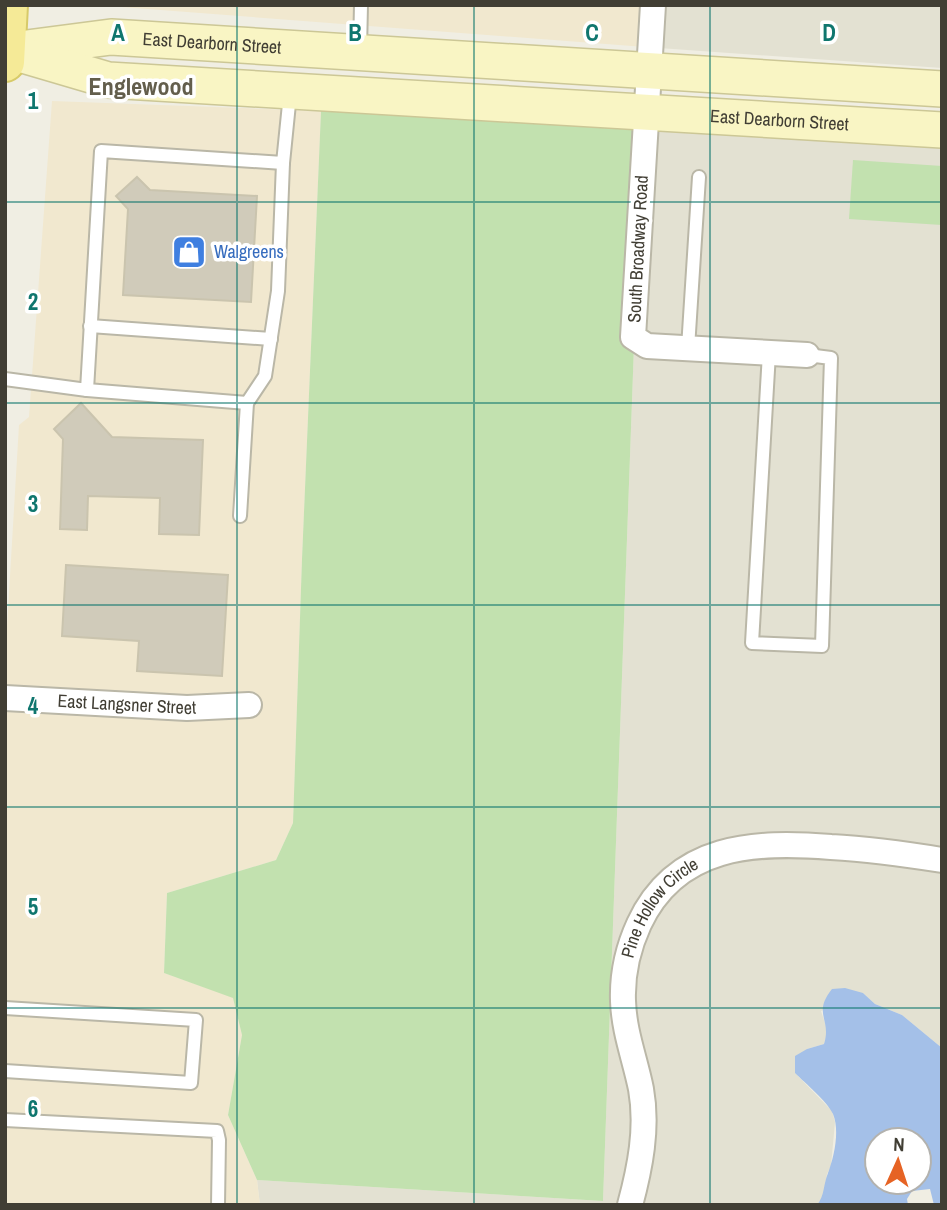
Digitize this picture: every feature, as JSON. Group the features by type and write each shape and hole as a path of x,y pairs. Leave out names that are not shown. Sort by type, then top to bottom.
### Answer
{"main road":[{"path":"5,62 8,5"},
{"name":"East Dearborn Street","path":"6,50 111,37 942,89"},
{"name":"East Dearborn Street","path":"6,50 108,79 942,130"}],"street":[{"name":"South Broadway Road","path":"653,5 633,337 647,346 807,355"},
{"name":"East Langsner Street","path":"5,698 187,708 249,705"},
{"name":"Pine Hollow Circle","path":"630,1205 640,1161 642,1102 624,1021 623,982 628,953 637,928 652,900 669,881 705,858 722,851 751,846 789,844 845,848 942,860"}],"lane":[{"path":"360,53 361,5"},
{"path":"240,516 247,403 265,376 278,290 283,163 290,90"},
{"path":"87,390 101,151 283,163"},
{"path":"688,348 699,177"},
{"path":"90,326 271,339"},
{"path":"769,353 752,643 822,646 831,358 807,355"},
{"path":"5,379 87,390 247,403"},
{"path":"5,1008 196,1020 191,1083 5,1071"},
{"path":"5,1120 217,1131 218,1205"}],"shaded area":[{"path":"95,5 647,5 645,47"},
{"path":"647,5 942,5 942,68 645,47"},
{"path":"52,101 321,111 293,823 276,860 167,893 164,973 233,997 242,1035 228,1115 257,1180 260,1205 5,1205 5,660 19,425 29,417"},
{"path":"642,125 942,143 942,1048 902,1015 875,1004 863,993 821,1011 828,1032 824,1044 807,1049 795,1073 832,1111 835,1122 831,1166 823,1197 817,1205 260,1205 257,1180 603,1201"}],"green space":[{"path":"321,111 642,125 603,1201 257,1180 228,1115 242,1035 233,998 164,973 167,893 276,860 293,823"},
{"path":"853,160 942,166 942,225 849,219"}],"water":[{"path":"845,988 863,993 875,1004 902,1015 942,1048 942,1205 934,1205 932,1196 933,1126 863,1126 863,1196 909,1196 908,1205 817,1205 823,1194 834,1152 835,1121 833,1114 816,1092 795,1073 795,1056 824,1044 826,1028 823,1005 832,989"}],"building":[{"name":"Walgreens","path":"137,177 150,190 257,196 251,302 123,295 128,209 116,196"},
{"path":"81,403 112,437 203,440 199,535 159,534 160,498 88,496 87,530 60,529 63,439 54,429"},
{"path":"66,565 228,575 222,676 137,671 139,641 62,636"}],"place":[{"name":"Walgreens","path":"189,252"}],"district":[{"name":"Englewood","path":"141,87"}]}
